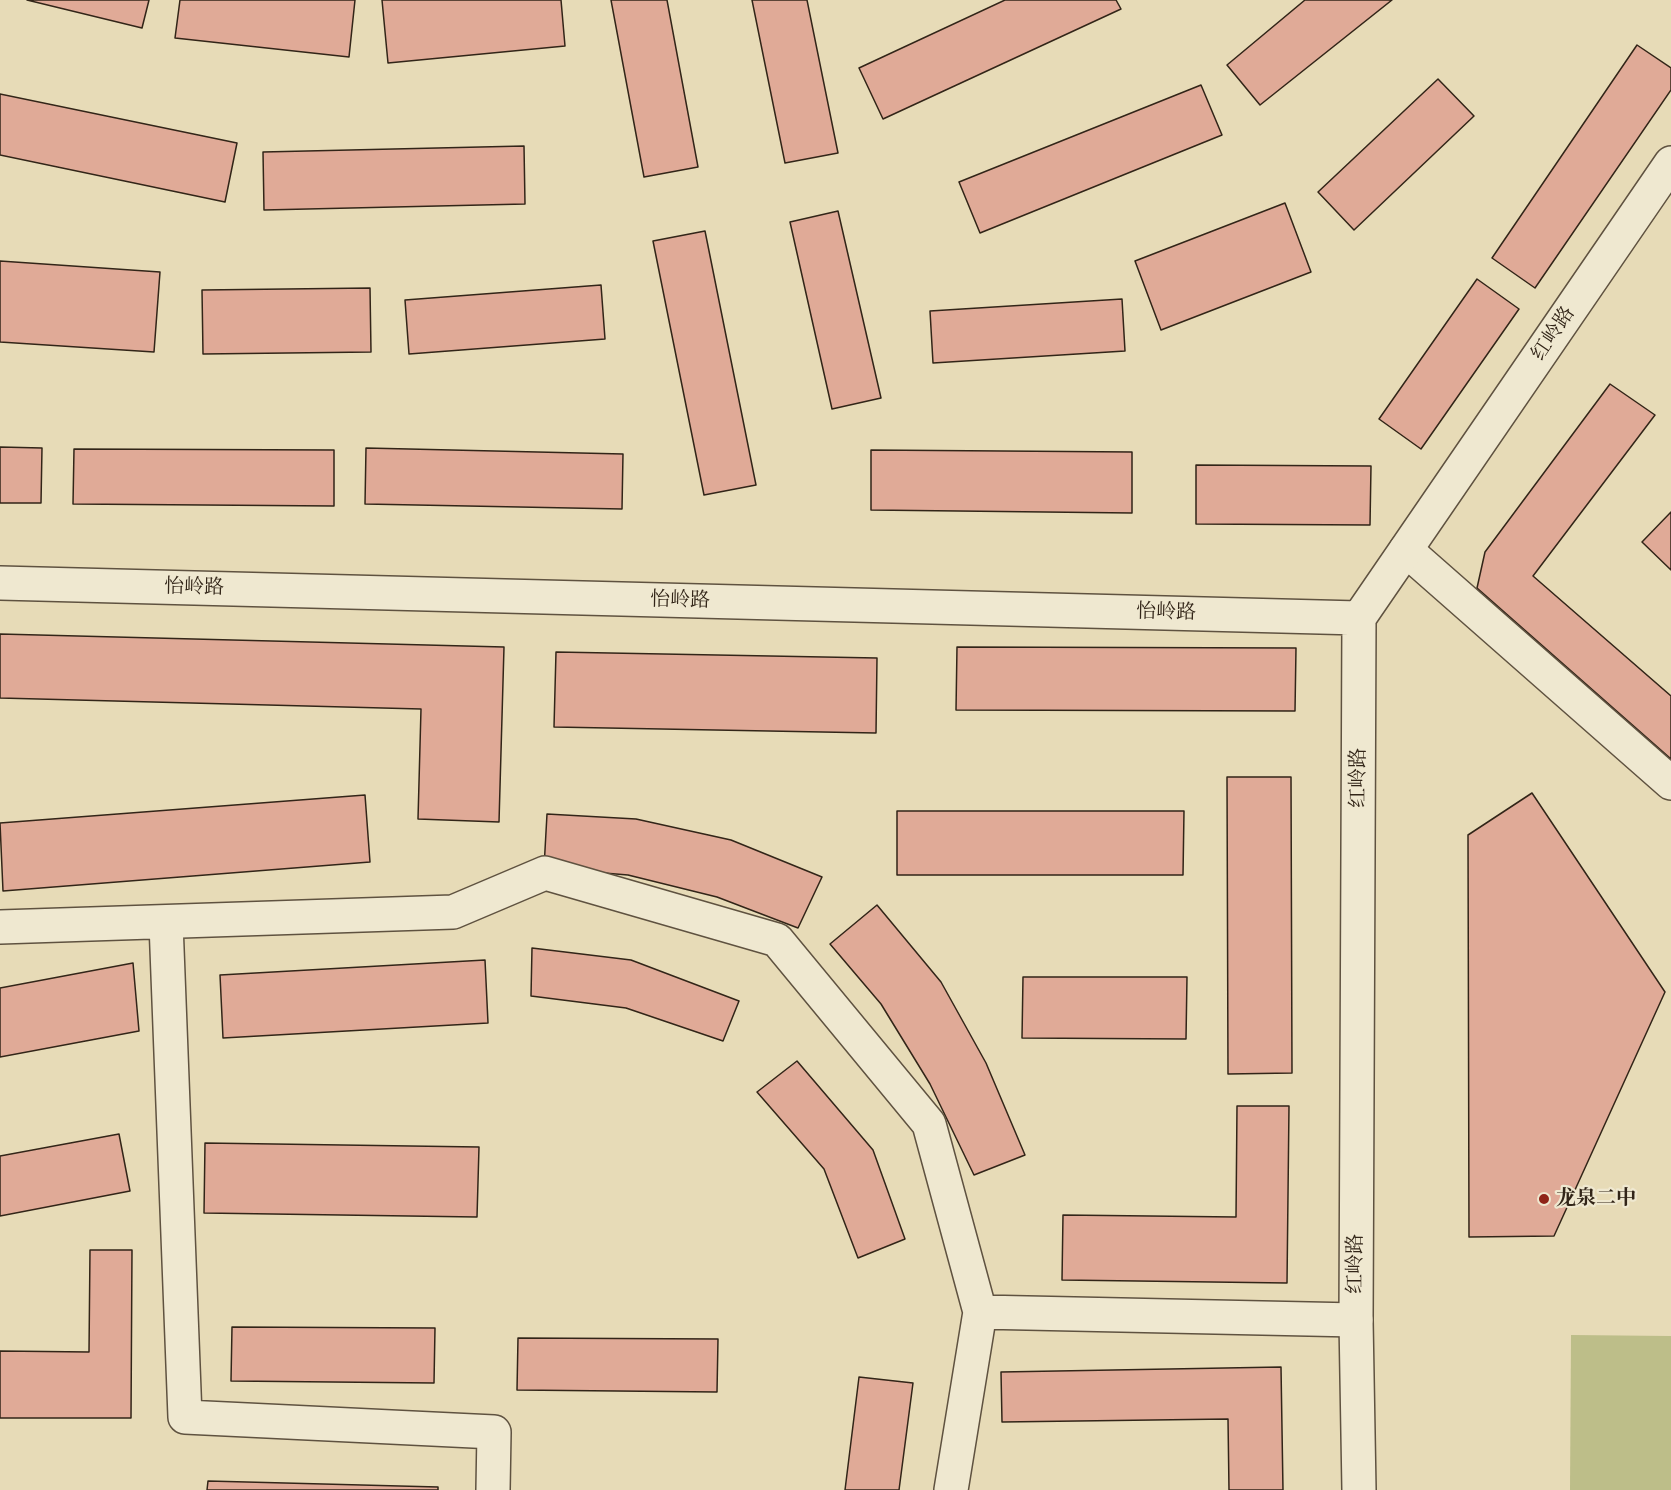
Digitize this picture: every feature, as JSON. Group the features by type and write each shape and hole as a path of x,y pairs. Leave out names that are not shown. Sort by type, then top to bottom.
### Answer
{"street":[{"name":"红岭路","path":"1359,1490 1356,1320 1359,618 1671,163"},
{"path":"1406,550 1671,783"},
{"name":"怡岭路","path":"0,583 1359,618"},
{"path":"0,927 453,912 545,873 777,939 929,1124 980,1312 951,1490"},
{"path":"166,923 185,1417 494,1432 493,1490"},
{"path":"980,1312 1356,1320"}],"green space":[{"path":"1571,1335 1671,1336 1671,1490 1570,1490"}],"building":[{"path":"27,0 149,0 142,28"},
{"path":"180,0 355,0 349,57 175,38"},
{"path":"382,0 561,0 565,46 388,63"},
{"path":"611,0 667,0 698,167 644,177"},
{"path":"752,0 807,0 838,153 785,163"},
{"path":"1005,0 1116,0 1121,9 883,119 859,68"},
{"path":"1305,0 1392,0 1260,105 1227,65"},
{"path":"1637,45 1671,68 1671,90 1535,288 1492,258"},
{"path":"1438,79 1474,116 1354,230 1318,192"},
{"path":"1201,85 1222,135 980,233 959,182"},
{"path":"0,94 237,143 225,202 0,155"},
{"path":"524,146 525,204 264,210 263,152"},
{"path":"1285,203 1311,272 1161,330 1135,261"},
{"path":"838,211 881,398 832,409 790,222"},
{"path":"705,231 756,485 704,495 653,241"},
{"path":"0,261 160,272 154,352 0,342"},
{"path":"1477,279 1519,309 1421,449 1379,419"},
{"path":"601,285 605,339 409,354 405,300"},
{"path":"370,288 371,352 203,354 202,290"},
{"path":"1122,299 1125,351 933,363 930,311"},
{"path":"1610,384 1655,415 1533,576 1671,696 1671,759 1477,588 1485,552"},
{"path":"0,447 42,448 41,503 0,503"},
{"path":"366,448 623,454 622,509 365,504"},
{"path":"74,449 334,450 334,506 73,504"},
{"path":"871,450 1132,452 1132,513 871,510"},
{"path":"1196,465 1371,466 1370,525 1196,524"},
{"path":"1671,512 1671,570 1642,542"},
{"path":"0,634 504,647 499,822 418,819 421,709 0,698"},
{"path":"957,647 1296,648 1295,711 956,710"},
{"path":"556,652 877,658 876,733 554,727"},
{"path":"1227,777 1291,777 1292,1073 1228,1074"},
{"path":"1532,793 1665,992 1554,1236 1469,1237 1468,835"},
{"path":"365,795 370,862 3,891 0,823"},
{"path":"897,811 1184,811 1183,875 897,875"},
{"path":"547,814 636,819 731,840 822,877 798,928 717,897 628,875 544,868"},
{"path":"877,905 941,982 986,1063 1025,1155 974,1175 930,1084 881,1004 830,944"},
{"path":"532,948 631,960 739,1001 723,1041 626,1008 531,996"},
{"path":"485,960 488,1023 223,1038 220,975"},
{"path":"133,963 139,1031 0,1057 0,988"},
{"path":"1023,977 1187,977 1186,1039 1022,1038"},
{"path":"797,1061 873,1150 905,1239 858,1258 824,1169 757,1092"},
{"path":"1237,1106 1289,1106 1287,1283 1062,1280 1063,1215 1236,1217"},
{"path":"119,1134 130,1191 0,1216 0,1156"},
{"path":"205,1143 479,1147 477,1217 204,1213"},
{"path":"90,1250 132,1250 131,1418 0,1418 0,1351 89,1352"},
{"path":"232,1327 435,1328 434,1383 231,1381"},
{"path":"518,1338 718,1339 717,1392 517,1390"},
{"path":"1281,1367 1283,1490 1229,1490 1228,1419 1002,1422 1001,1372"},
{"path":"859,1377 913,1383 899,1490 845,1490"},
{"path":"208,1481 438,1487 438,1490 207,1490"}],"place":[{"name":"龙泉二中","path":"1544,1199"}]}
